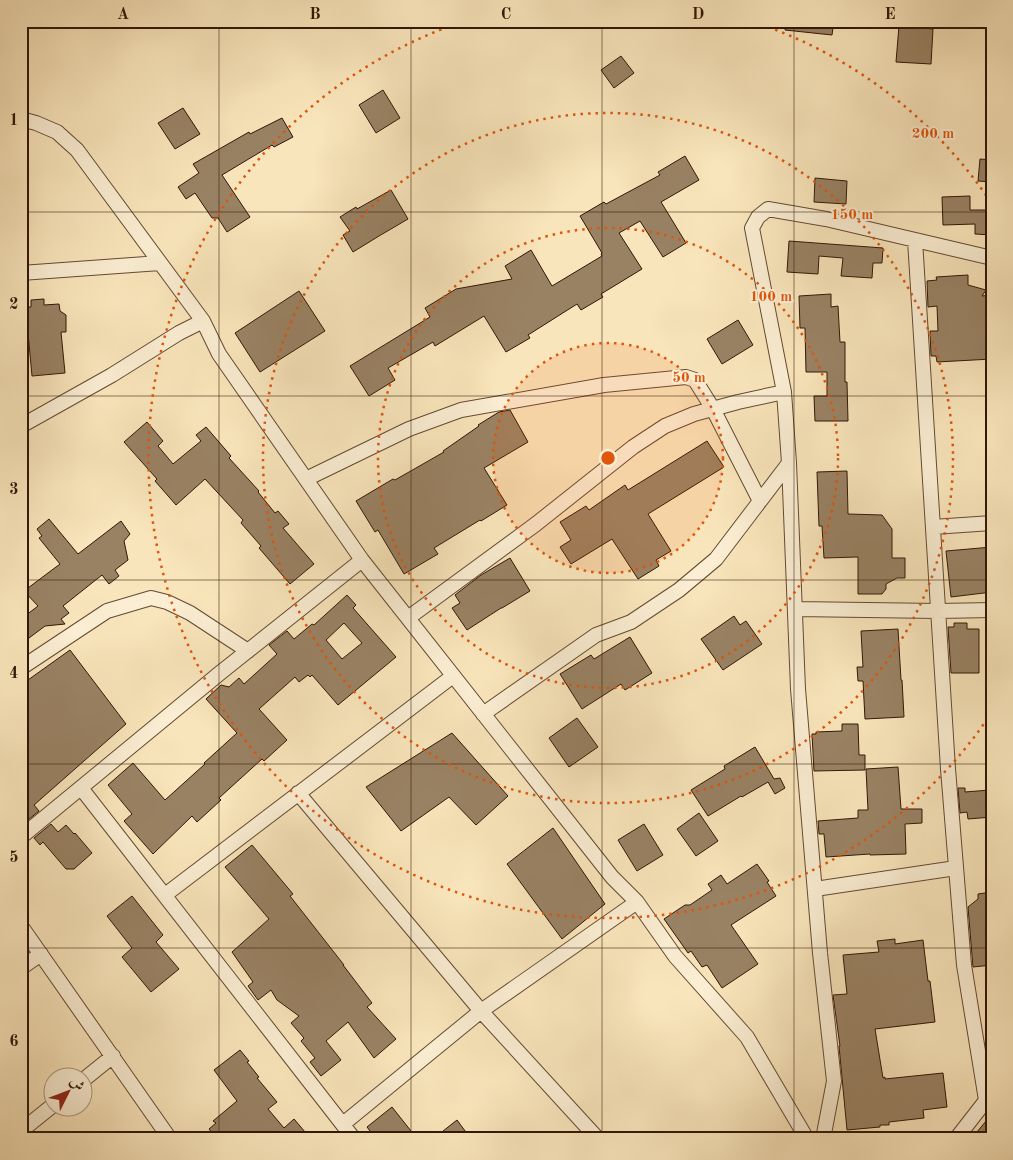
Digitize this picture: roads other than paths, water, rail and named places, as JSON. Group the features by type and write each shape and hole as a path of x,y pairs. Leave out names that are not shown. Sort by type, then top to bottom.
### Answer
{"street":[{"path":"21,119 57,132 77,150 203,321 219,354 362,560 612,877 637,902 675,956 747,1037 807,1139"},
{"path":"823,1139 834,1080 820,952 798,689 789,463 784,392 752,228 758,217 768,209 826,219 992,258"},
{"path":"915,240 948,769 964,965 989,1096 956,1139"},
{"path":"21,272 160,263"},
{"path":"21,426 112,375 179,333 203,321"},
{"path":"306,479 409,429 461,410 604,385 686,377 695,380 713,409 760,501"},
{"path":"408,618 536,524 633,447 664,426 694,414 784,392"},
{"path":"483,714 596,636 631,622 679,590 716,558 789,463"},
{"path":"933,527 992,523"},
{"path":"21,837 362,560"},
{"path":"21,668 107,611 151,598 167,602 190,613 248,651"},
{"path":"795,609 992,610"},
{"path":"165,895 453,676"},
{"path":"81,788 354,1139"},
{"path":"298,794 481,1011 598,1139"},
{"path":"815,889 956,868"},
{"path":"343,1124 481,1011 637,902"},
{"path":"21,926 113,1056 168,1138"},
{"path":"21,968 41,954"},
{"path":"92,1073 113,1056"},
{"path":"21,1131 42,1114"}]}
